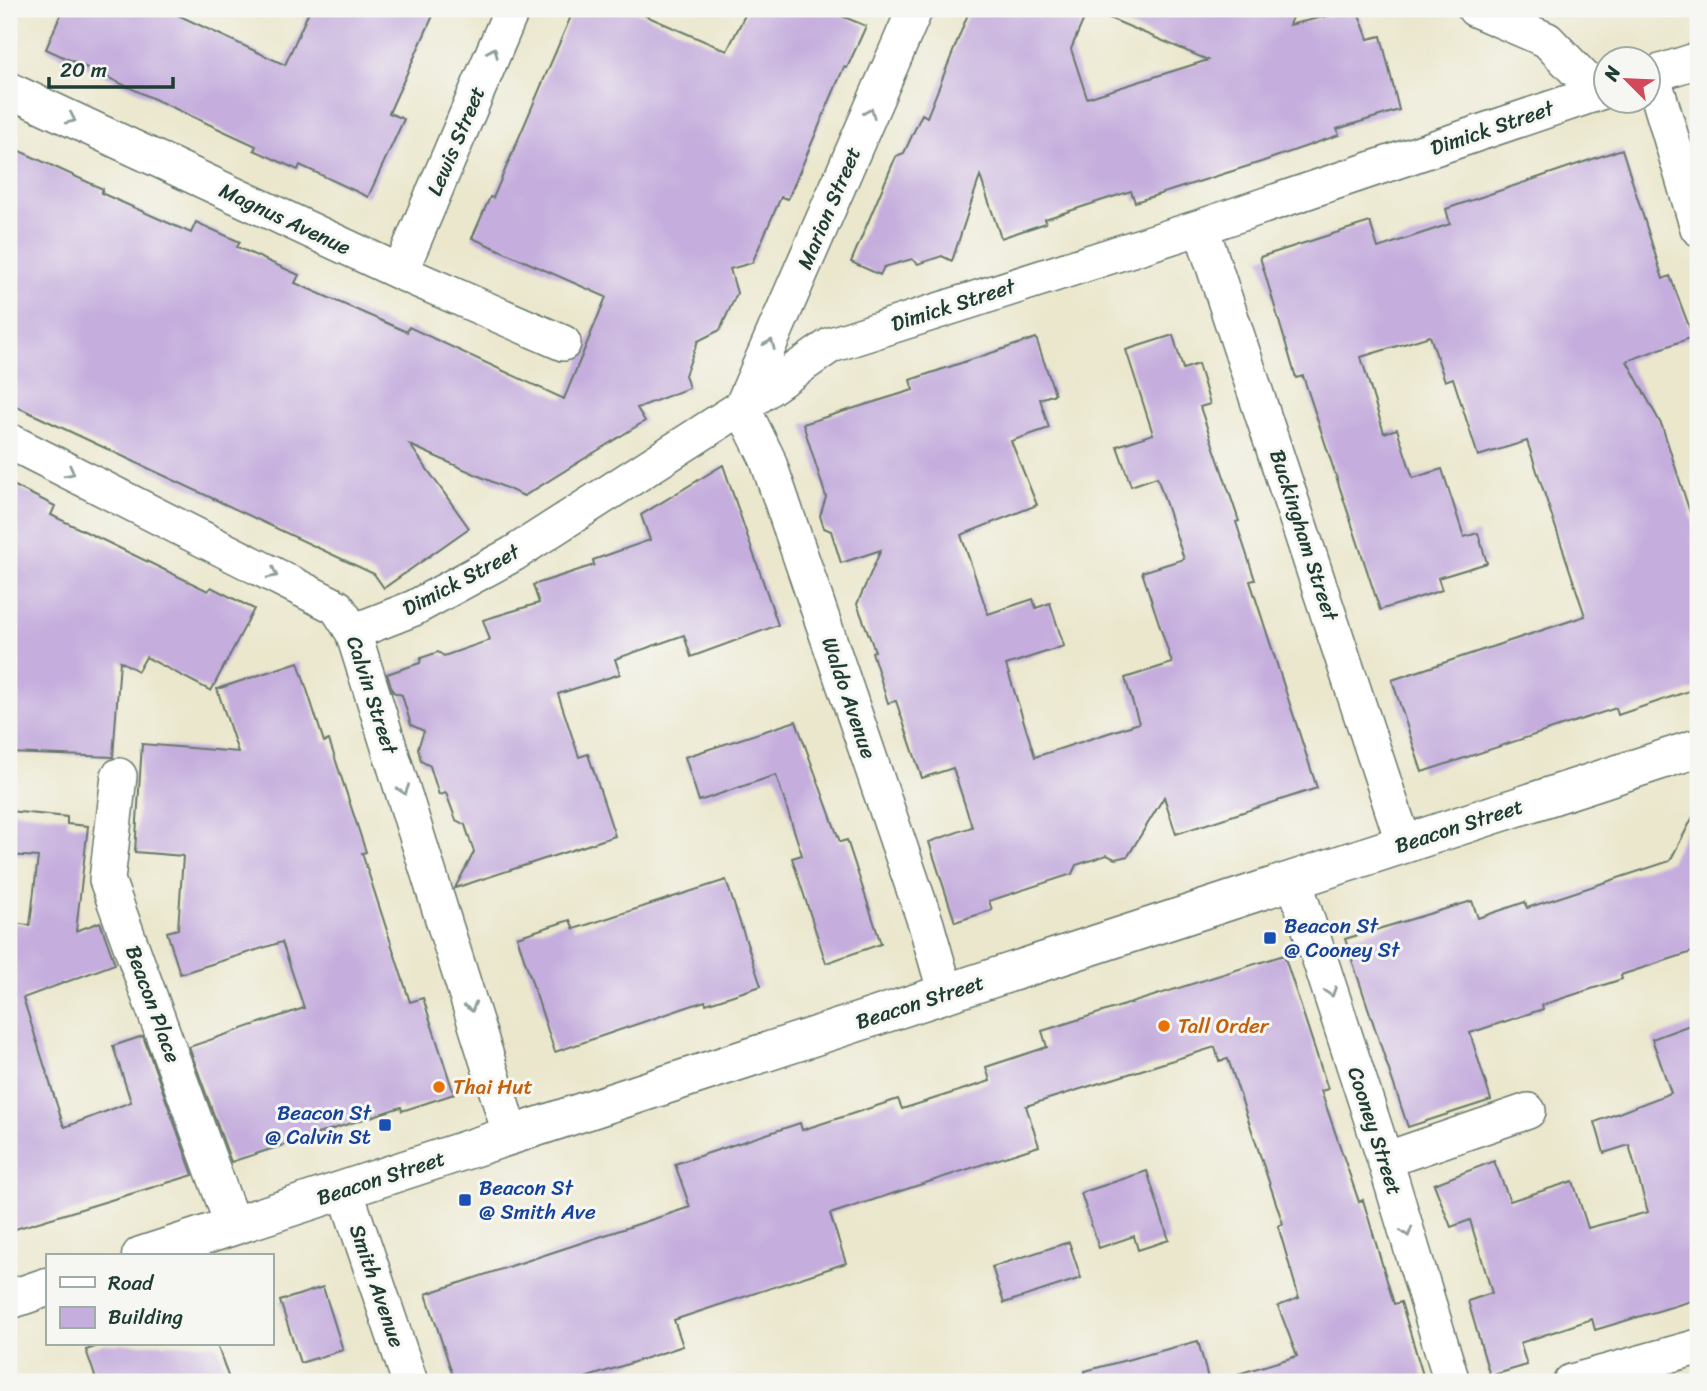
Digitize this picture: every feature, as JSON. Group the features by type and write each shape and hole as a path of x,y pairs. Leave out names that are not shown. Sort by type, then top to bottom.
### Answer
{"main road":[{"name":"Beacon Street","path":"147,1254 1698,748"},
{"path":"9,1300 46,1287"}],"street":[{"name":"Lewis Street","path":"400,272 512,9"},
{"name":"Marion Street","path":"742,407 915,9"},
{"path":"1475,9 1546,40 1592,83"},
{"path":"1662,71 1698,60"},
{"name":"Magnus Avenue","path":"9,90 400,272 563,343"},
{"name":"Dimick Street","path":"353,632 414,608 513,554 742,407 831,345 1201,227 1592,94"},
{"path":"1662,113 1698,228"},
{"name":"Buckingham Street","path":"1201,227 1404,844"},
{"name":"Waldo Avenue","path":"742,407 767,458 926,924 946,993"},
{"name":"Calvin Street","path":"9,441 337,607 353,632 511,1136"},
{"name":"Beacon Place","path":"119,776 107,880 233,1226"},
{"name":"Cooney Street","path":"1294,880 1385,1160 1452,1382"},
{"path":"1385,1160 1528,1111"},
{"name":"Smith Avenue","path":"345,1190 410,1382"},
{"path":"1571,1382 1698,1347"}],"building":[{"path":"63,9 165,9 285,65 310,9 436,9 389,113 404,119 368,197 300,165 298,170 254,150 256,146 46,49"},
{"path":"574,9 630,9 727,51 748,9 825,9 866,26 847,68 844,67 788,199 781,197 752,263 730,269 737,293 720,330 698,341 685,375 689,388 637,408 645,421 524,496 410,445 469,528 384,588 374,574 9,403 9,146 103,189 101,193 191,233 196,222 240,242 237,247 299,275 295,283 407,332 409,327 564,399 606,297 472,238 490,197 493,198"},
{"path":"970,9 1088,9 1295,9 1289,25 1357,9 1368,39 1381,36 1399,110 1337,129 1339,135 1261,162 1135,202 1131,191 1045,219 1046,223 1001,238 980,176 952,261 942,256 918,264 912,259 884,267 880,275 851,262 896,156 904,153 922,114 927,117","holes":["1088,9 1208,60 1087,98 1071,49"]},
{"path":"1622,149 1663,279 1670,276 1693,337 1627,361 1662,426 1698,537 1698,688 1618,715 1616,708 1422,772 1392,680 1585,616 1527,441 1478,456 1453,378 1445,381 1430,336 1361,357 1384,433 1397,429 1413,478 1442,469 1464,537 1478,533 1487,563 1438,578 1442,590 1380,610 1303,376 1296,378 1260,257 1370,222 1378,248 1450,224 1446,209"},
{"path":"1173,335 1183,369 1198,364 1210,404 1200,407 1239,521 1236,522 1255,580 1250,581 1317,788 1176,834 1164,797 1128,856 1115,859 1107,855 1076,865 1072,874 989,901 992,910 955,922 929,842 972,827 953,768 922,778 896,701 888,703 872,652 875,651 857,604 881,550 841,563 831,531 824,528 820,516 826,497 803,424 913,390 910,380 1036,338 1055,394 1040,399 1049,428 1011,441 1037,505 961,535 988,614 1033,599 1036,608 1050,603 1064,646 1006,665 1035,757 1139,723 1125,678 1172,663 1142,572 1184,559 1157,477 1131,486 1117,446 1153,434 1126,350"},
{"path":"723,465 778,625 691,657 684,635 615,659 620,674 558,694 579,757 588,754 615,836 455,888 474,852 465,825 456,820 446,793 439,795 430,766 421,761 418,748 424,731 411,725 402,695 393,692 387,674 420,663 421,658 438,652 444,656 490,640 483,620 539,603 533,585 594,565 593,560 650,540 641,515"},
{"path":"9,483 55,506 51,515 208,591 211,587 254,609 211,691 146,657 138,671 120,661 113,757 9,753"},
{"path":"298,662 324,742 329,740 366,852 362,853 410,1002 423,998 454,1094 402,1111 401,1107 231,1162 189,1047 304,1008 282,942 180,974 167,932 178,929 183,856 135,852 142,744 238,752 217,689"},
{"path":"796,721 840,842 847,840 881,944 826,963 792,858 802,855 776,775 699,801 685,757"},
{"path":"1698,807 1698,950 1621,975 1622,979 1542,1005 1543,1009 1470,1033 1491,1100 1408,1127 1345,939 1472,901 1478,918 1525,902 1527,908 1670,861"},
{"path":"9,811 67,817 67,824 88,826 76,931 100,922 115,964 23,998 63,1124 65,1127 131,1102 113,1046 143,1036 193,1175 9,1231 9,923 30,925 38,857 9,855"},
{"path":"726,880 761,986 706,1004 705,1001 555,1052 517,937 570,920 574,929"},
{"path":"1284,955 1328,1089 1321,1091 1359,1202 1363,1200 1394,1304 1401,1302 1425,1382 1239,1382 1238,1374 1297,1356 1278,1306 1299,1298 1278,1226 1283,1224 1228,1059 1219,1061 1215,1047 1026,1106 1039,1146 830,1214 846,1263 674,1320 683,1346 573,1382 455,1382 426,1294 690,1207 675,1164 800,1123 802,1130 898,1099 902,1109 990,1081 986,1067 1047,1047 1042,1031"},
{"path":"1698,1022 1698,1299 1595,1330 1592,1319 1520,1343 1527,1365 1490,1376 1468,1301 1492,1293 1470,1220 1451,1227 1434,1184 1494,1161 1510,1201 1573,1181 1588,1228 1648,1212 1629,1145 1604,1153 1595,1122 1671,1093 1652,1039"},
{"path":"1147,1171 1169,1240 1138,1250 1134,1236 1099,1248 1081,1193"},
{"path":"1069,1242 1081,1278 1004,1303 992,1267"},
{"path":"323,1287 343,1350 300,1363 280,1301"},
{"path":"1198,1341 1209,1382 1087,1382 1085,1371"},
{"path":"98,1346 218,1346 230,1382 97,1382 86,1350"}],"place":[{"name":"Beacon St @ Cooney St","path":"1270,938"},
{"name":"Tall Order","path":"1164,1026"},
{"name":"Thai Hut","path":"439,1087"},
{"name":"Beacon St @ Calvin St","path":"385,1125"},
{"name":"Beacon St @ Smith Ave","path":"465,1200"}]}
